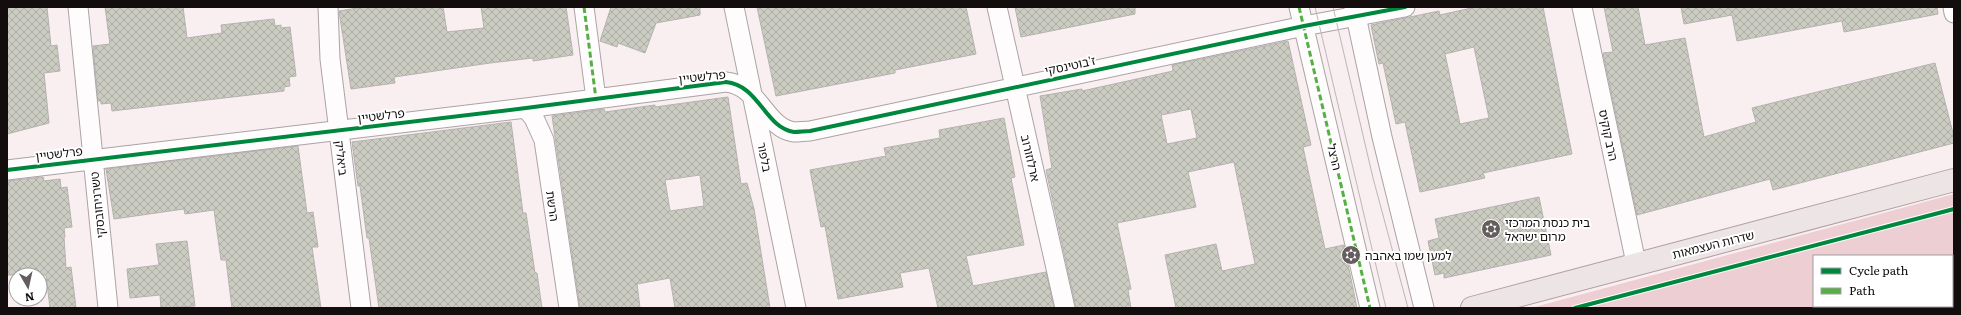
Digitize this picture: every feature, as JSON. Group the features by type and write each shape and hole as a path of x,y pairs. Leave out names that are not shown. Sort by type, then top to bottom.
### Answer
{"main road":[{"name":"שדרות העצמאות","path":"1472,308 1636,263 1796,223 1954,180"}],"street":[{"name":"טשרניחובסקי","path":"78,7 108,308"},
{"name":"ביאליק","path":"328,7 330,58 361,308"},
{"path":"584,7 596,99"},
{"name":"בלפור","path":"734,7 796,308"},
{"name":"ארלוזורוב","path":"997,7 1065,308"},
{"name":"הרצל","path":"1299,7 1370,308"},
{"name":"ז'בוטינסקי","path":"753,95 772,119 782,127 794,132 810,131 1304,26 1355,12 1405,7"},
{"name":"הרב קוקיס","path":"1582,7 1636,263"},
{"path":"1953,7 1954,13"},
{"path":"1355,12 1382,136 1424,308"},
{"name":"פרלשטיין","path":"7,170 526,108 726,82 739,85 753,95"},
{"name":"הרשת","path":"526,108 537,124 544,140 569,308"}],"shaded area":[{"path":"1954,194 1954,308 1531,308"}],"building":[{"path":"7,7 47,7 51,46 57,45 60,71 44,73 49,123 7,134"},
{"path":"105,7 183,7 187,38 222,33 221,25 274,19 275,26 281,25 281,28 290,27 296,76 289,77 290,86 284,87 284,91 112,111 111,103 101,104 101,101 98,101 93,46 110,44"},
{"path":"364,7 443,7 447,32 484,28 481,7 566,7 573,55 533,61 533,58 490,63 394,77 395,83 351,89 339,11"},
{"path":"611,7 700,7 700,15 656,23 645,53 618,43 617,47 600,41"},
{"path":"757,7 966,7 976,54 895,70 895,73 776,96"},
{"path":"1015,7 1135,7 1135,14 1021,37"},
{"path":"1476,7 1543,7 1572,154 1483,173 1485,178 1420,192 1405,122 1396,124 1383,63 1379,64 1371,25 1439,11 1440,15","holes":["1474,47 1489,118 1460,124 1445,54"]},
{"path":"1604,7 1638,7 1645,45 1685,38 1704,137 1756,122 1752,108 1935,63 1954,137 1954,143 1773,190 1770,179 1637,215 1603,53 1613,52"},
{"path":"1681,7 1937,7 1938,14 1844,32 1842,21 1737,41 1732,15 1684,24"},
{"path":"1288,41 1311,145 1303,147 1325,249 1344,245 1357,308 1176,308 1165,255 1216,244 1222,271 1255,264 1234,162 1188,172 1196,207 1117,223 1131,289 1128,290 1131,308 1076,308 1046,170 1052,168 1040,96 1082,89 1082,91 1173,71 1172,65","holes":["1191,109 1197,138 1167,144 1161,115"]},
{"path":"728,97 741,184 747,183 754,209 770,308 675,308 670,278 637,284 640,308 580,308 552,116 604,109 605,112 655,105 655,107","holes":["700,175 704,206 670,211 665,180"]},
{"path":"1004,118 1015,177 1011,178 1024,245 966,256 973,286 1046,272 1054,308 938,308 929,268 900,273 903,287 838,299 825,226 821,227 810,170 886,156 884,148 940,138 939,130"},
{"path":"511,122 523,213 526,213 542,308 379,308 369,238 367,238 352,142"},
{"path":"298,146 307,213 313,212 318,247 312,247 321,308 232,308 226,260 221,260 214,210 185,214 184,209 114,219 106,169"},
{"path":"43,177 44,181 60,179 61,188 67,187 72,227 64,228 66,268 71,267 76,308 50,308 48,267 8,267 7,275 7,181"},
{"name":"בית כנסת המרכזי מרום ישראל","path":"1539,197 1551,255 1444,278 1444,273 1435,275 1428,241 1439,238 1435,219"},
{"path":"187,241 195,306 161,308 160,295 130,298 127,269 159,265 156,244"}],"tram line":[{"path":"1315,7 1386,308"},
{"path":"1333,7 1373,178 1408,308"}],"marked path":[{"path":"584,7 596,99"},
{"path":"1299,7 1370,308"}],"cycle path":[{"path":"7,170 526,108 726,82 737,85 746,91 768,115 784,129 794,132 810,131 1304,26 1405,7"},
{"path":"1575,308 1954,209"}],"place":[{"name":"בית כנסת המרכזי מרום ישראל","path":"1491,229"},
{"name":"למען שמו באהבה","path":"1351,255"}]}
